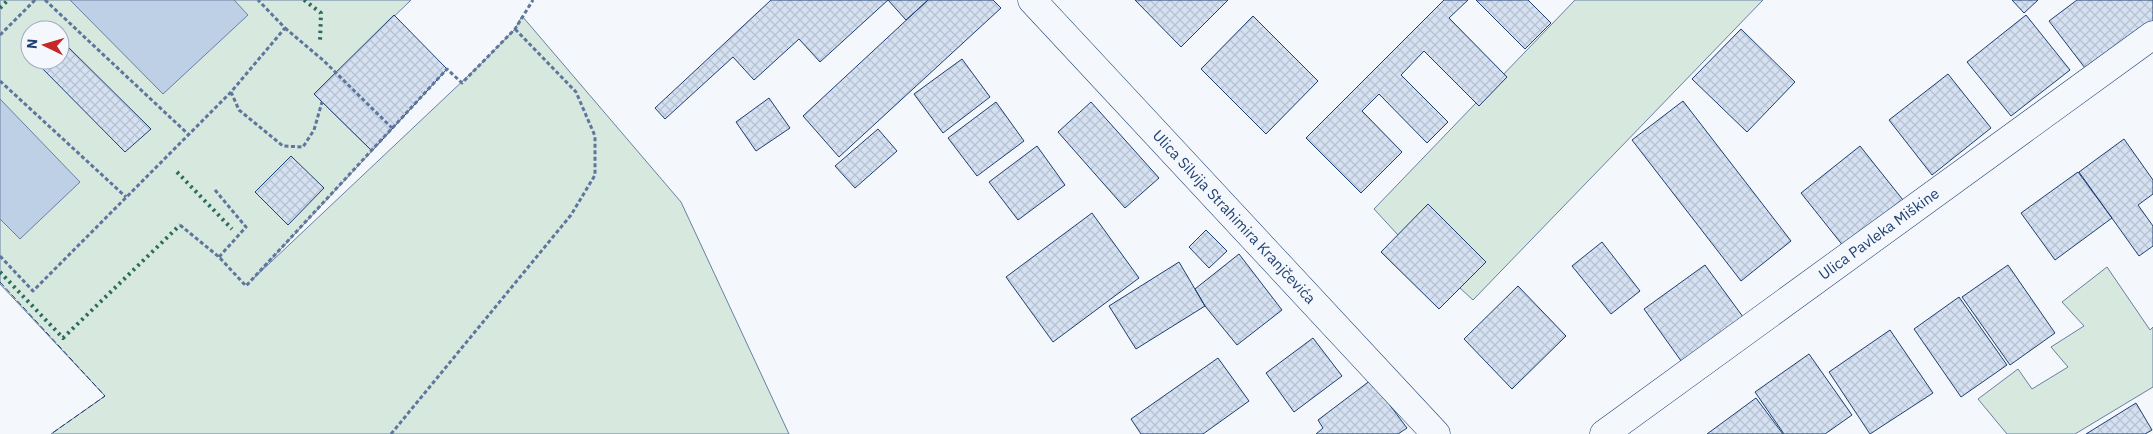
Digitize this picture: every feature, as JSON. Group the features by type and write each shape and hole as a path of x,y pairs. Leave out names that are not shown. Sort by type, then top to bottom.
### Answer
{"street":[{"name":"Ulica Silvija Strahimira Kranjčevića","path":"1032,0 1436,434"},
{"name":"Ulica Pavleka Miškine","path":"1604,434 2153,35"}],"path":[{"path":"0,35 36,0"},
{"path":"45,0 188,134"},
{"path":"258,0 285,28 324,61 392,128"},
{"path":"180,225 219,257 246,286 447,69 462,83 515,29 533,0"},
{"path":"0,256 33,291 230,92 285,28"},
{"path":"391,434 571,215 595,175 595,136 576,92 515,29"},
{"path":"0,81 126,197"},
{"path":"230,92 239,110 283,146 303,146 314,130 322,102"},
{"path":"215,190 246,227 219,257"}],"shaded area":[{"path":"0,0 411,0 314,94 372,151 254,278 486,59 515,29 522,16 681,202 789,434 51,434 105,396 0,284"},
{"path":"1575,0 1763,0 1473,300 1460,288 1486,262 1429,205 1398,235 1374,209"},
{"path":"2107,267 2150,330 2153,327 2153,387 2075,434 2007,434 1978,399 2018,369 2032,389 2068,367 2051,347 2084,326 2062,302"}],"water":[{"path":"70,0 234,0 248,15 163,94"},
{"path":"0,99 80,182 20,239 0,219"}],"building":[{"path":"771,0 888,0 820,62 799,39 754,80 733,57 665,119 655,108"},
{"path":"888,0 928,0 906,20"},
{"path":"928,0 993,0 1001,8 839,157 803,116"},
{"path":"1135,0 1228,0 1181,47"},
{"path":"1444,0 1468,0 1449,18 1507,77 1479,106 1424,51 1401,75 1448,122 1427,143 1379,94 1362,111 1402,152 1361,193 1306,138"},
{"path":"1476,0 1528,0 1551,23 1525,49"},
{"path":"2012,0 2038,0 2024,13"},
{"path":"2077,0 2153,0 2153,22 2088,72 2049,21"},
{"path":"394,15 447,69 372,151 314,94"},
{"path":"2026,15 2070,70 2011,116 1967,62"},
{"path":"1253,16 1318,81 1266,134 1201,69"},
{"path":"1741,29 1795,82 1747,132 1692,79"},
{"path":"70,49 151,129 125,152 44,70 70,70"},
{"path":"962,59 990,97 943,133 914,94"},
{"path":"1948,74 1991,128 1932,175 1889,120"},
{"path":"769,98 790,128 756,151 736,122"},
{"path":"1683,101 1791,241 1741,281 1632,140"},
{"path":"996,102 1024,141 977,176 948,138"},
{"path":"1091,102 1159,178 1125,208 1058,132"},
{"path":"878,129 897,151 855,188 835,166"},
{"path":"2124,139 2153,180 2153,194 2138,205 2153,226 2153,246 2139,256 2079,172"},
{"path":"1037,146 1065,185 1018,220 989,182"},
{"path":"1860,146 1903,200 1844,247 1801,193"},
{"path":"291,156 324,188 288,225 255,192"},
{"path":"2078,172 2112,218 2055,260 2021,213"},
{"path":"1428,204 1486,262 1439,309 1381,252"},
{"path":"1092,213 1139,278 1053,342 1006,277"},
{"path":"1206,230 1227,251 1209,268 1189,247"},
{"path":"1602,242 1640,291 1611,314 1572,266"},
{"path":"1239,254 1282,310 1237,345 1205,306 1195,289"},
{"path":"1179,262 1205,306 1136,349 1109,306"},
{"path":"1705,265 1746,321 1684,365 1644,309"},
{"path":"2008,265 2055,333 2010,365 1962,297"},
{"path":"1518,286 1566,336 1512,389 1464,339"},
{"path":"1959,297 2007,365 1961,397 1914,329"},
{"path":"1890,330 1933,393 1870,434 1829,372"},
{"path":"1313,338 1342,376 1294,412 1266,373"},
{"path":"1809,354 1852,415 1825,434 1784,434 1755,392"},
{"path":"1218,358 1249,401 1203,434 1141,434 1131,419"},
{"path":"1371,380 1407,428 1398,434 1316,434 1323,428 1318,420"},
{"path":"1756,398 1783,434 1707,434"},
{"path":"2136,403 2152,430 2145,434 2086,434"}],"hedge":[{"path":"0,8 8,0"},
{"path":"304,0 321,13 320,42"},
{"path":"177,172 232,229"},
{"path":"0,272 63,338 180,225"}],"fence":[{"path":"0,282 105,396 51,434"}]}
